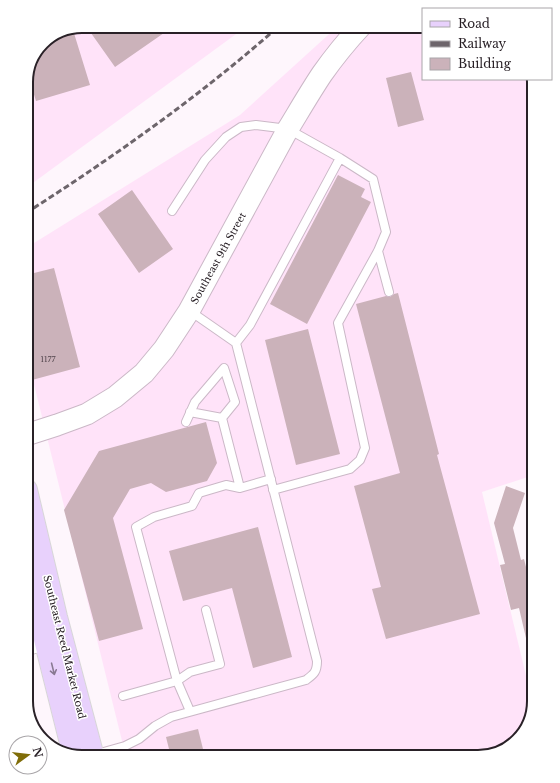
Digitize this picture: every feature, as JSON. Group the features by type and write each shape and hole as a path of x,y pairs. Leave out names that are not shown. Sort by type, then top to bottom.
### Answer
{"main road":[{"name":"Southeast Reed Market Road","path":"33,520 85,750"},
{"name":"Southeast Reed Market Road","path":"33,620 36,644 83,750"}],"street":[{"name":"Southeast 9th Street","path":"33,433 87,414 115,397 144,374 164,349 189,311 288,129 322,74 355,33"}],"lane":[{"path":"172,211 204,160 226,137 241,127 256,125 288,129 340,158 373,179 386,232 378,251 338,323 365,448 360,460 350,469 273,490"},
{"path":"236,343 250,325 340,158"},
{"path":"378,251 389,292"},
{"path":"109,750 125,746 139,739 155,726 171,716 306,680 314,674 317,668 317,661 236,343 189,311"},
{"path":"186,422 194,402 224,368 235,402 222,418"},
{"path":"190,412 222,418"},
{"path":"222,418 240,488"},
{"path":"190,711 176,681 136,527 154,516 192,506 199,493 226,484 240,488 271,479"},
{"path":"123,696 176,681 190,672 220,664 206,610"}],"shaded area":[{"path":"82,33 237,33 33,183 33,79 37,63 41,55 47,47 55,41 73,34"},
{"path":"330,33 422,33 422,80 527,80 527,477 482,492 527,680 527,707 523,720 517,731 508,740 497,746 484,750 124,750 33,380 33,244 240,115"}],"building":[{"path":"91,33 164,33 115,67"},
{"path":"74,34 90,85 36,101 33,91 33,79 37,63 41,55 47,47 55,41"},
{"path":"411,72 424,120 398,127 386,78"},
{"path":"338,175 365,189 361,197 371,202 307,324 270,304"},
{"path":"132,190 173,249 139,273 98,214"},
{"path":"54,268 80,367 33,380 33,273"},
{"path":"398,293 439,454 437,455 480,614 386,639 372,589 381,587 354,486 400,473 356,304 386,296 390,297"},
{"path":"308,329 340,454 296,465 265,340"},
{"path":"206,422 217,463 207,481 166,492 151,483 130,489 113,518 143,629 99,641 64,510 99,451"},
{"path":"506,486 525,493 513,528 521,560 524,559 527,571 527,642 519,608 511,610 500,565 505,564 494,523"},
{"path":"258,527 292,657 253,668 232,588 183,601 169,551"},
{"path":"198,729 203,750 169,750 166,737"}],"railway":[{"path":"33,208 92,170 188,101 271,33"}]}
